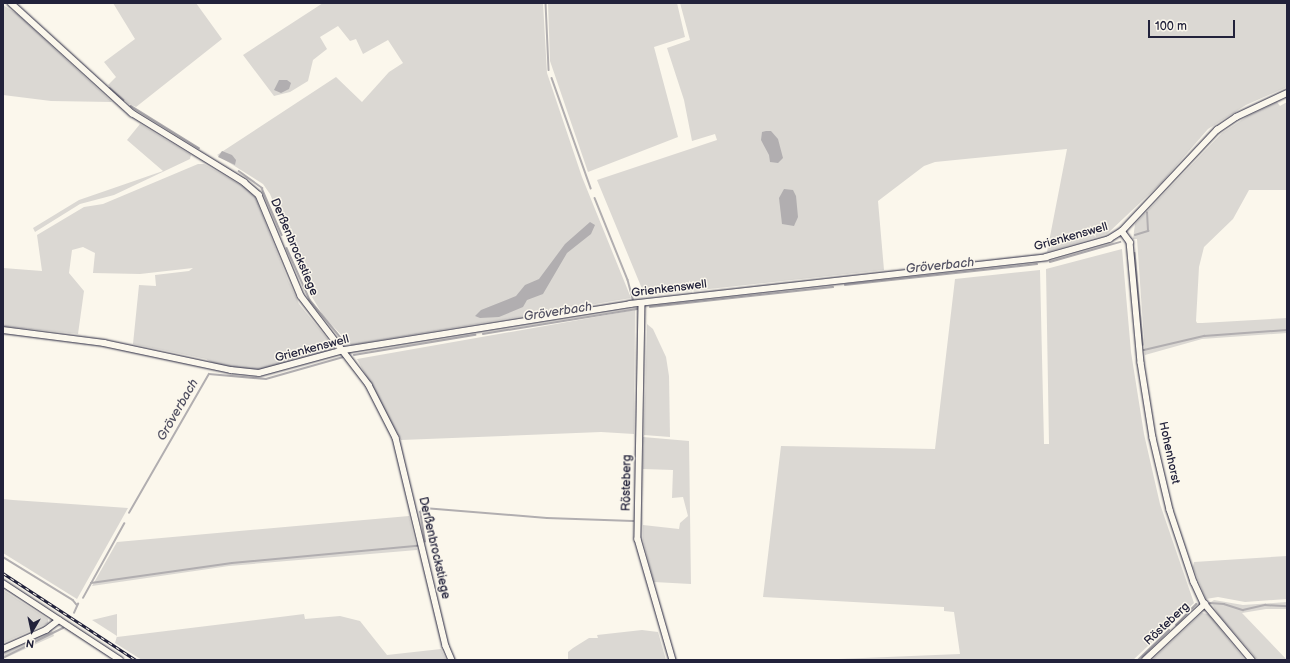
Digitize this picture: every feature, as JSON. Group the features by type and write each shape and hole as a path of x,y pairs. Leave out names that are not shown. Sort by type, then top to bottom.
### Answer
{"street":[{"name":"Derßenbrockstiege","path":"11,3 137,116 254,189 262,199 301,296 317,320 344,350 369,385 396,438 446,646 452,660"},
{"name":"Grienkenswell","path":"3,330 104,343 250,373 276,370 344,350 642,303 1046,257 1109,239 1122,231 1216,130 1250,110 1287,93"},
{"name":"Hohenhorst","path":"1122,231 1130,242 1141,363 1153,438 1170,510 1194,582 1205,604 1252,660"},
{"name":"Rösteberg","path":"642,303 638,539 673,660"},
{"path":"3,583 120,660"},
{"name":"Rösteberg","path":"1145,660 1205,604"},
{"path":"3,650 46,630 59,620"}],"shaded area":[{"path":"113,3 196,3 222,39 136,107 129,104 108,85 116,77 104,62 135,39"},
{"path":"323,3 543,3 547,73 582,177 631,298 351,345 324,317 312,297 270,194 263,184 217,155 336,77 362,102 389,72 403,63 388,40 363,54 356,39 350,41 338,26 320,37 327,49 313,60 308,81 290,92 274,96 243,55"},
{"path":"548,3 677,3 685,37 654,47 678,137 588,172 550,61"},
{"path":"680,3 1287,3 1287,87 1246,105 1208,129 1162,182 1107,234 1047,252 1067,149 935,162 924,166 878,201 884,270 645,296 597,180 717,140 715,134 692,141 684,100 667,48 690,40"},
{"path":"3,5 17,14 112,102 51,101 3,95"},
{"path":"279,80 287,80 291,83 289,89 281,93 274,90"},
{"path":"1277,102 1280,106 1287,102 1287,190 1249,190 1233,219 1204,247 1199,267 1196,321 1197,323 1202,323 1287,318 1287,333 1202,339 1145,355 1137,239 1133,239 1135,224 1222,133 1248,116"},
{"path":"140,124 191,155 190,159 114,195 80,204 35,232 33,228 79,200 163,171 127,140"},
{"path":"771,131 778,139 783,158 778,163 770,162 769,155 761,140 762,132"},
{"path":"222,151 232,155 236,160 235,165 218,157"},
{"path":"198,164 204,164 246,188 255,197 299,304 334,347 331,351 258,371 215,364 206,359 133,344 139,285 156,286 155,275 189,271 193,268 140,274 93,273 95,253 83,247 72,250 69,273 84,291 78,334 3,326 3,268 42,271 37,235 84,207 103,204"},
{"path":"784,189 793,190 796,196 798,217 794,226 782,224 779,198"},
{"path":"590,222 595,225 591,234 567,253 543,294 527,300 523,307 499,317 480,318 475,316 481,310 516,296 525,285 539,279 565,244"},
{"path":"1122,249 1131,352 1144,434 1160,504 1194,603 1133,660 814,660 960,654 954,612 944,611 944,607 763,597 781,446 935,449 955,279 1040,270 1044,444 1049,444 1046,269"},
{"path":"635,310 634,434 601,432 401,440 357,359"},
{"path":"647,324 653,329 666,357 669,376 670,437 644,435"},
{"path":"643,437 689,441 691,584 654,582 643,540 643,525 679,529 680,523 688,516 683,497 672,498 673,470 643,469"},
{"path":"3,499 128,508 77,599 3,553"},
{"path":"409,516 417,550 229,566 92,586 117,542"},
{"path":"1287,556 1287,599 1245,602 1218,597 1206,599 1193,567 1194,562"},
{"path":"3,590 48,619 48,623 3,643"},
{"path":"1214,600 1243,605 1287,602 1287,609 1266,609 1242,613 1287,660 1257,659 1218,614 1211,602"},
{"path":"1202,613 1208,614 1245,660 1152,660"},
{"path":"117,614 117,636 92,620"},
{"path":"304,614 305,619 340,616 360,621 387,655 441,649 446,660 142,660 115,643 117,636"},
{"path":"52,630 54,636 3,659 3,652"},
{"path":"642,630 658,632 666,660 568,660 568,652 589,638 598,638 597,635"}],"waterway":[{"path":"546,3 549,70"},
{"path":"552,78 591,188"},
{"path":"110,88 124,100"},
{"path":"131,106 199,148"},
{"path":"239,171 262,188 282,235"},
{"path":"595,198 628,280 633,299"},
{"name":"Gröverbach","path":"1135,235 1148,231 1147,213"},
{"name":"Gröverbach","path":"1050,262 1120,242"},
{"path":"287,248 310,300 342,339"},
{"path":"1135,253 1143,345"},
{"name":"Gröverbach","path":"845,285 1037,264"},
{"name":"Gröverbach","path":"650,307 833,287"},
{"name":"Gröverbach","path":"483,334 637,309"},
{"path":"1144,350 1204,336 1287,330"},
{"name":"Gröverbach","path":"354,355 475,335"},
{"name":"Gröverbach","path":"129,513 209,374 266,379 344,357"},
{"path":"425,542 420,512 424,508 547,518 633,521"},
{"name":"Gröverbach","path":"83,598 124,524"},
{"path":"91,583 232,563 417,546"},
{"name":"Gröverbach","path":"3,557 73,600 77,605"},
{"path":"1210,603 1224,604 1243,610 1265,605 1287,606"},
{"name":"Gröverbach","path":"74,613 78,604"},
{"path":"1176,625 1196,604"},
{"name":"Gröverbach","path":"3,658 63,628"},
{"path":"1138,660 1169,630"}],"railway":[{"path":"3,573 136,660"}]}
